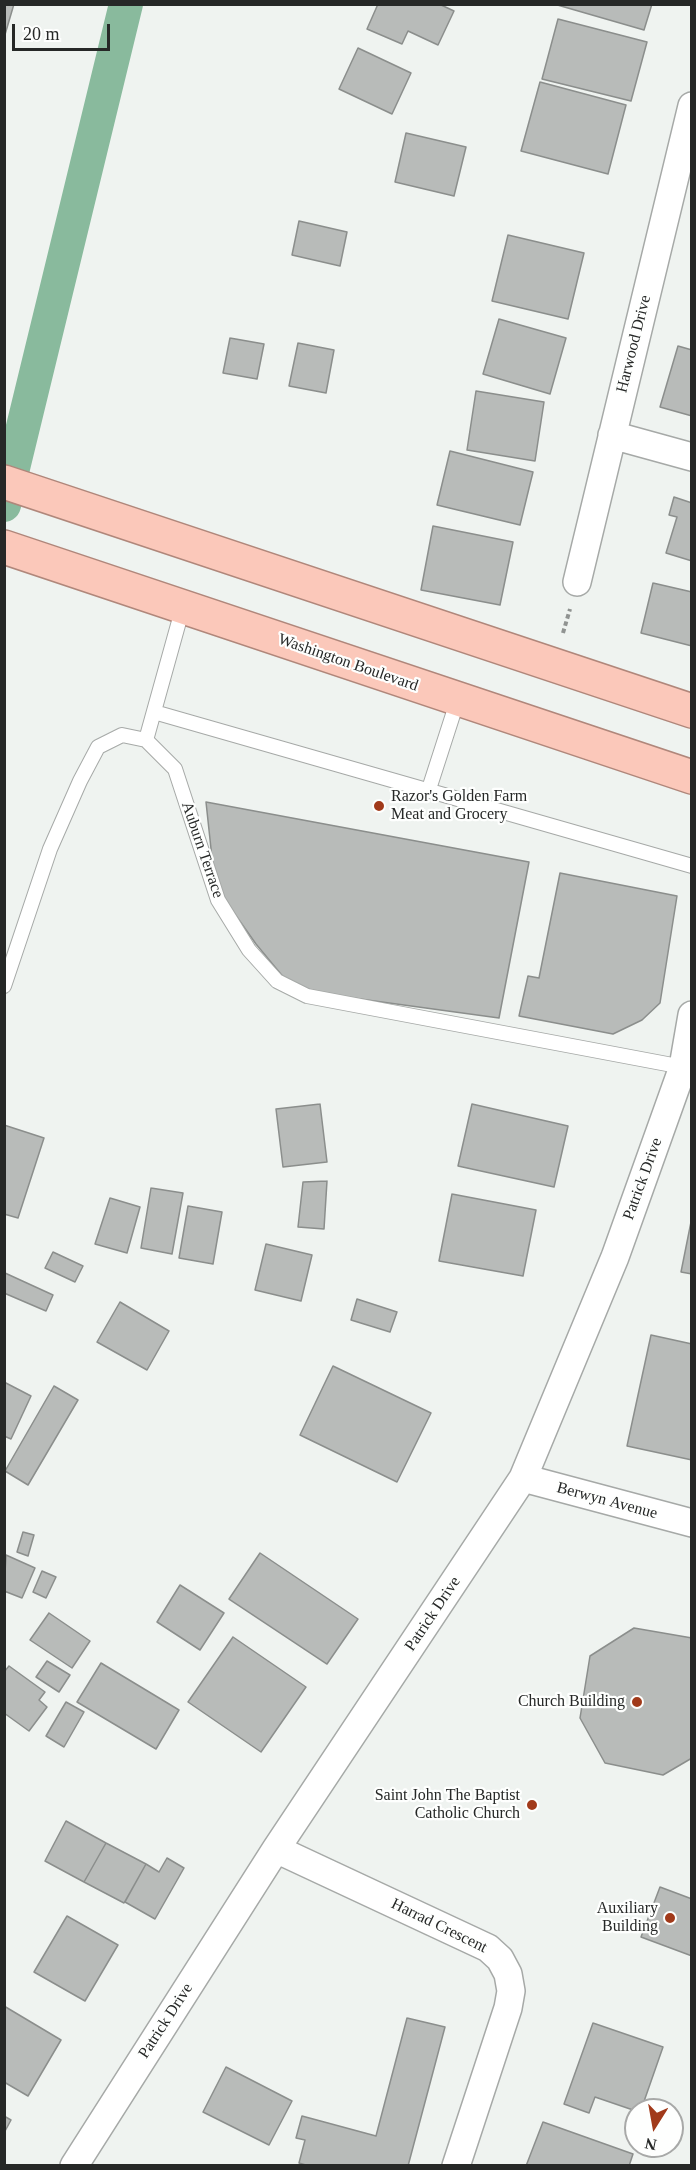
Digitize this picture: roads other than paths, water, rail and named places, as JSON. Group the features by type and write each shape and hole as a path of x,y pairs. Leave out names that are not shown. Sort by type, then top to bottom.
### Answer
{"highway":[{"path":"4,482 692,711"},
{"name":"Washington Boulevard","path":"4,547 692,777"}],"street":[{"name":"Harwood Drive","path":"577,582 692,106"},
{"path":"612,435 692,457"},
{"name":"Patrick Drive","path":"74,2166 276,1849 523,1478 615,1257 687,1068 692,1015"},
{"name":"Berwyn Avenue","path":"523,1478 692,1523"},
{"name":"Harrad Crescent","path":"276,1849 488,1948 500,1959 508,1974 511,1991 508,2008 456,2166"}],"lane":[{"path":"4,986 50,849 98,747 122,735 146,740 183,607"},
{"path":"429,789 458,699"},
{"path":"154,712 692,866"},
{"name":"Auburn Terrace","path":"146,740 175,769 218,900 249,950 277,981 307,996 687,1068"}],"waterway":[{"path":"4,505 126,4"}],"place":[{"name":"Razor's Golden Farm Meat and Grocery","path":"379,806"},
{"name":"Church Building","path":"637,1702"},
{"name":"Saint John The Baptist Catholic Church","path":"532,1805"},
{"name":"Auxiliary Building","path":"670,1918"}]}
